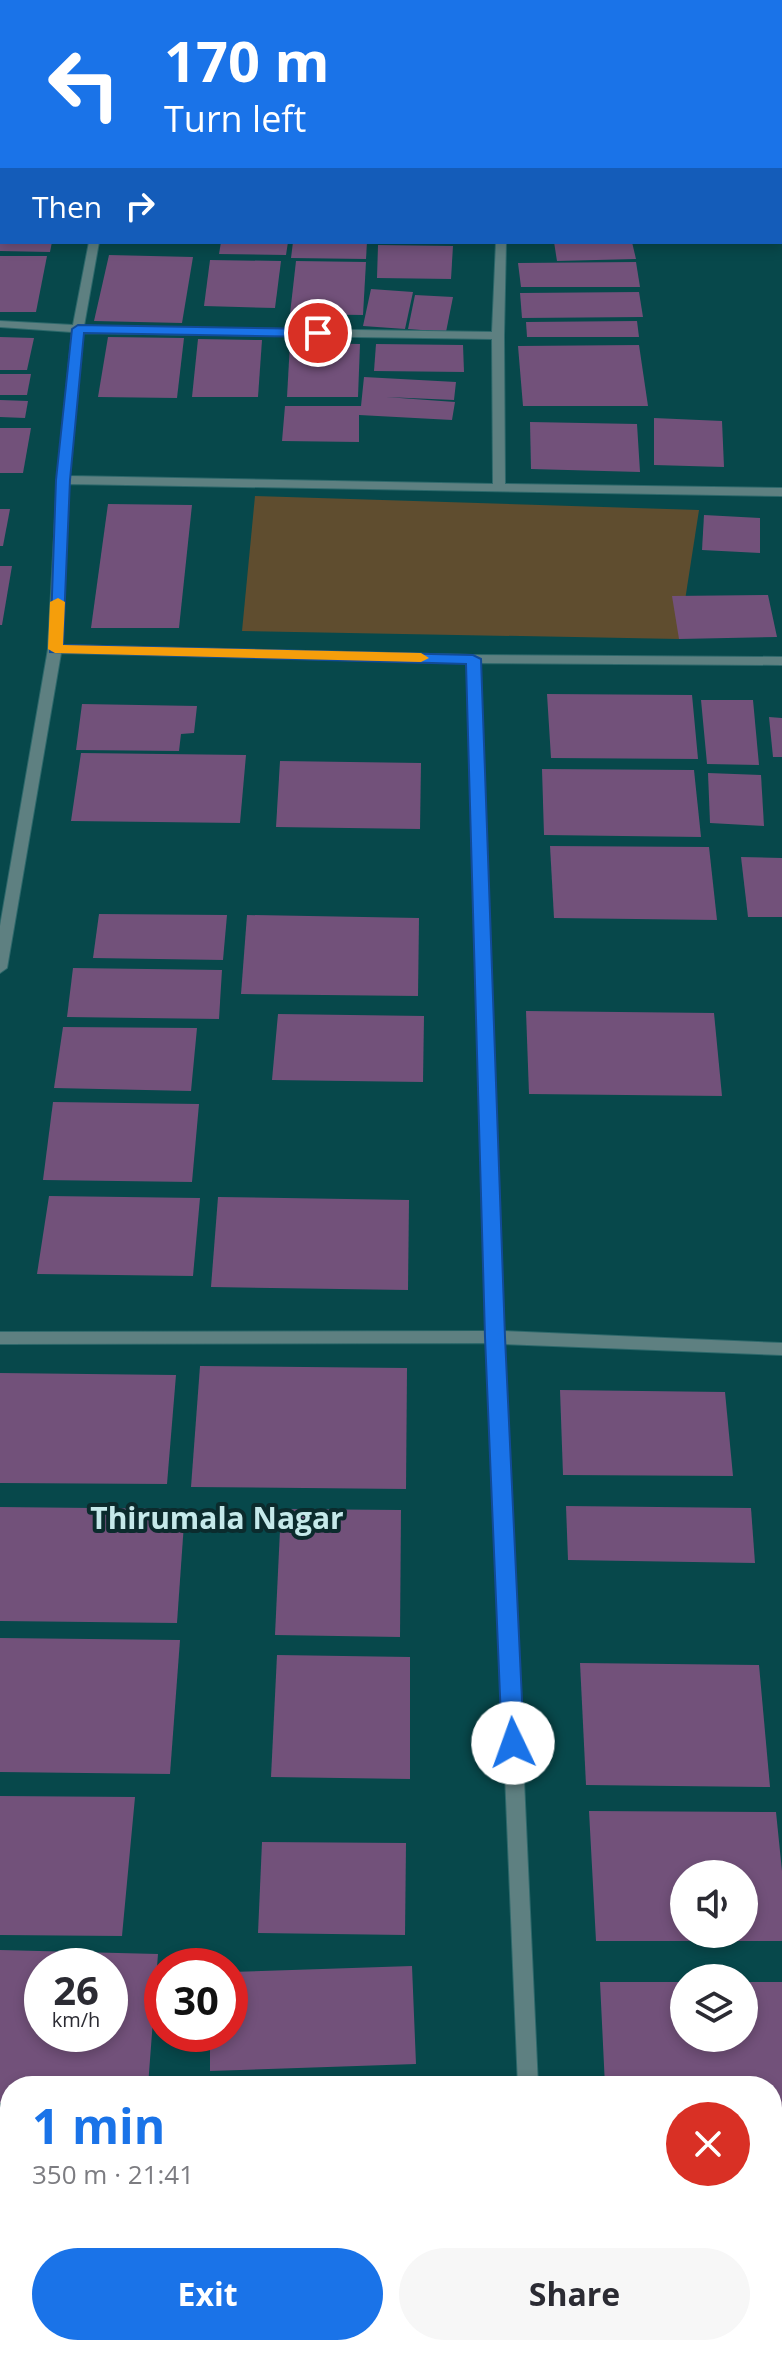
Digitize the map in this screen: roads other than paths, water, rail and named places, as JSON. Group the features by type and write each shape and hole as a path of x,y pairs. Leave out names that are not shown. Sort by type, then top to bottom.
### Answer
{"street":[{"path":"0,968 55,649 63,480 78,329 94,244"},
{"path":"499,489 501,244"},
{"path":"0,324 78,329 498,336"},
{"path":"63,480 782,492"},
{"path":"55,649 473,659 782,661"},
{"path":"473,659 495,1337 528,2076"},
{"path":"0,1338 495,1337 782,1349"}],"district":[{"name":"Thirumala Nagar","path":"217,1519"}]}
